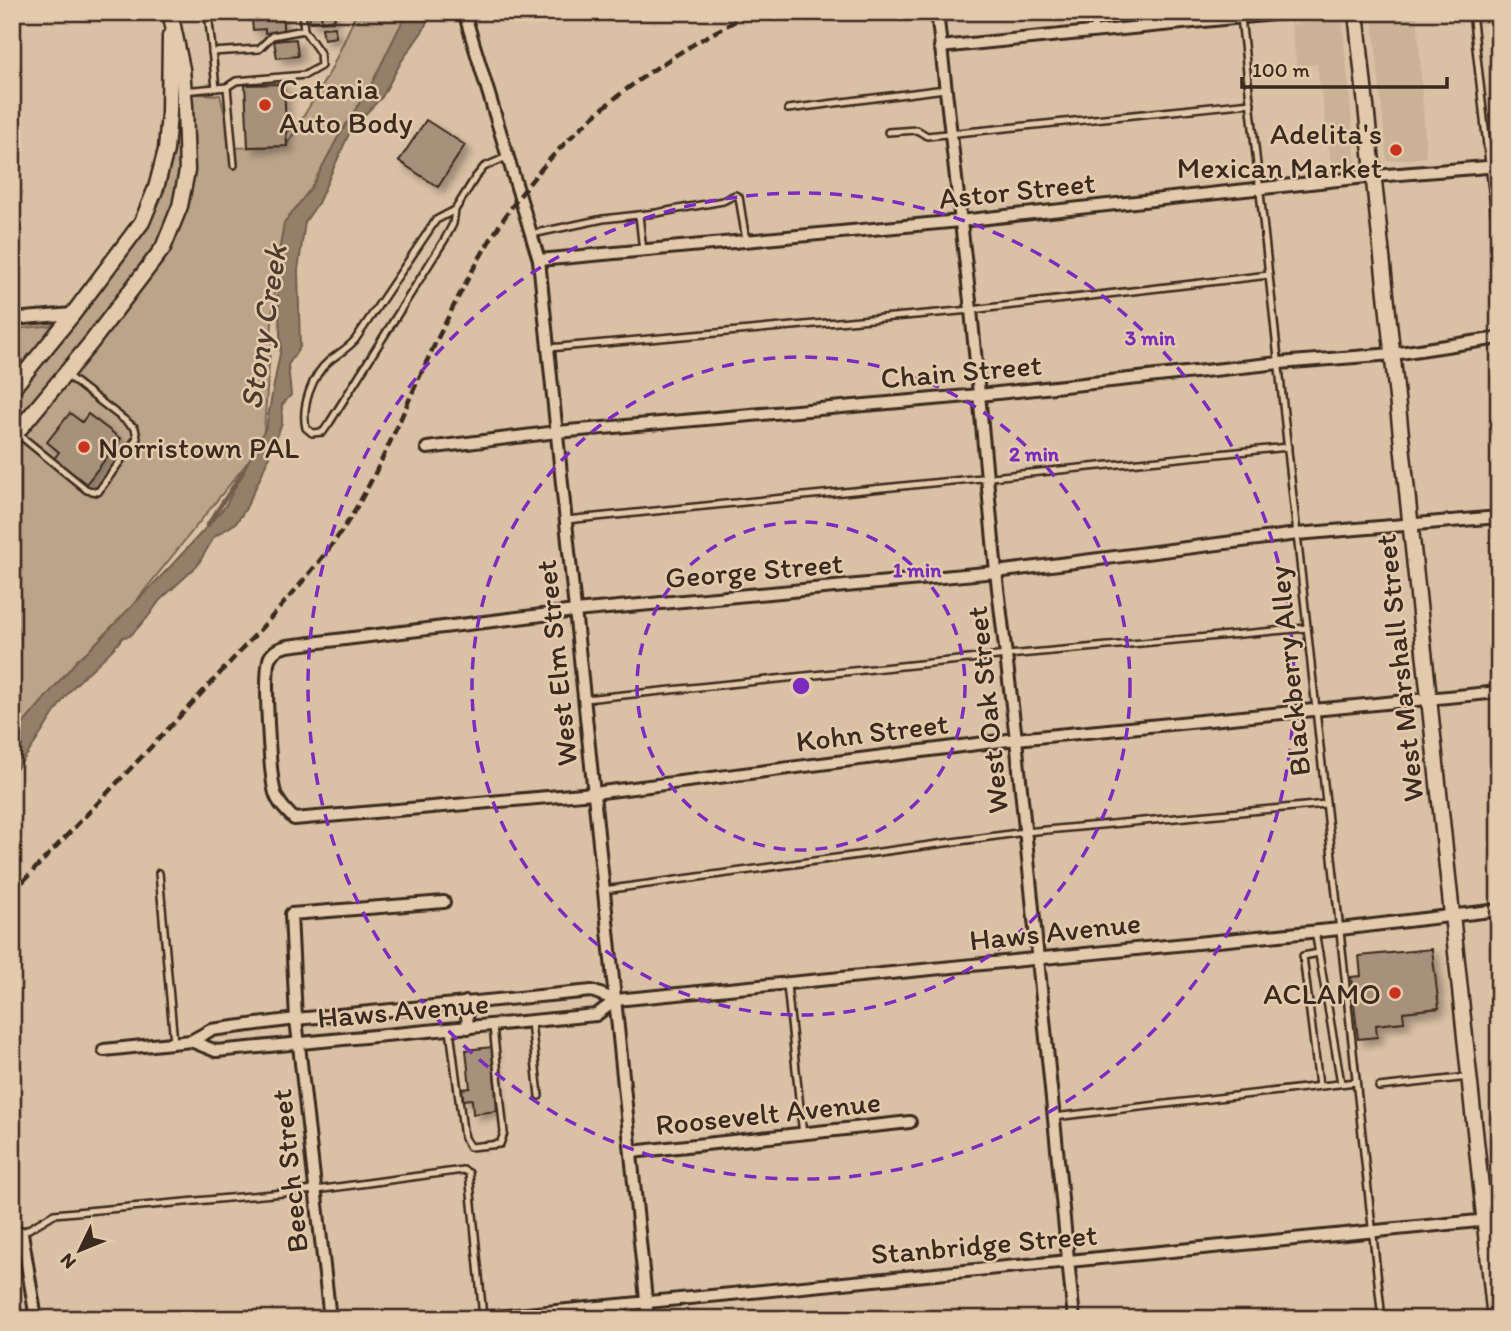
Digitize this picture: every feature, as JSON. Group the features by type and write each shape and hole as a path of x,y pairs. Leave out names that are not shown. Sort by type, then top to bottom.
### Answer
{"street":[{"name":"West Elm Street","path":"464,12 539,260 648,1319"},
{"name":"West Oak Street","path":"937,12 1016,739 1074,1319"},
{"path":"940,47 1241,15 1294,12"},
{"name":"West Marshall Street","path":"1356,12 1495,1319"},
{"path":"15,435 163,248 180,206 187,171 176,92 171,16"},
{"path":"12,389 142,222 156,188 166,150 176,92"},
{"name":"Astor Street","path":"539,260 960,220 1375,176 1493,167"},
{"path":"12,320 73,314"},
{"name":"Chain Street","path":"427,448 557,432 979,395 1279,363 1393,354 1499,338"},
{"name":"George Street","path":"294,819 278,802 270,755 268,659 276,650 288,646 576,611 996,572 1297,534 1499,517"},
{"name":"Kohn Street","path":"294,819 594,793 1016,739 1499,692"},
{"name":"Beech Street","path":"330,1319 296,1019 291,914 444,902"},
{"name":"Haws Avenue","path":"104,1050 191,1041 211,1030 296,1019 592,991 616,1000 1340,929 1499,910"},
{"name":"Haws Avenue","path":"191,1041 216,1051 493,1026 596,1015 616,1000"},
{"path":"466,1002 468,1028"},
{"name":"Roosevelt Avenue","path":"631,1152 910,1122"},
{"name":"Stanbridge Street","path":"478,1318 1499,1219"},
{"path":"17,1233 36,1319"}],"lane":[{"path":"208,12 216,88"},
{"path":"176,92 227,86 236,81 305,75 321,66 320,53 304,30 302,12"},
{"path":"1093,12 1095,32"},
{"path":"1472,12 1493,167 1499,253"},
{"name":"Blackberry Alley","path":"1241,15 1382,1319"},
{"path":"212,52 259,49 272,36 304,30"},
{"path":"227,86 234,165"},
{"path":"788,109 945,89"},
{"path":"888,132 917,130 927,136 1251,103"},
{"path":"455,209 453,224 445,239 330,422 323,432 312,433 306,428 304,408 319,373 355,340 436,220 455,209 484,167 509,156"},
{"path":"532,234 603,219 723,201 735,195 739,197 746,241"},
{"path":"639,215 643,251"},
{"path":"549,348 971,310 1269,275"},
{"path":"15,435 87,491 98,492 136,438 135,428 65,374"},
{"path":"566,520 1288,447"},
{"path":"585,699 1006,655 1307,628"},
{"path":"604,890 1025,832 1326,804"},
{"path":"159,873 174,1043"},
{"path":"1315,931 1341,1083"},
{"path":"1319,953 1303,956 1319,1085"},
{"path":"787,984 803,1135"},
{"path":"531,1022 539,1097"},
{"path":"450,1030 464,1138 470,1147 500,1144 504,1133 493,1026"},
{"path":"1379,1087 1469,1077"},
{"path":"1054,1117 1356,1082"},
{"path":"17,1233 54,1214 316,1190 463,1170 469,1173 478,1318"}],"shaded area":[{"path":"357,12 409,12 276,270 263,443 63,692 12,744 12,388 81,303 159,178 169,93 220,95 233,148 286,146 331,70"},
{"path":"407,12 430,12 424,29 401,62 382,97 351,129 318,203 305,222 298,270 300,347 288,365 291,395 282,405 282,423 245,510 236,523 214,537 197,566 160,600 130,636 123,637 75,685 12,774 12,737 78,659 170,567 225,507 266,427 281,348 276,270 284,223 311,188 373,81"},
{"path":"1417,12 1426,157 1387,161 1373,17"},
{"path":"1342,19 1356,165 1332,168 1317,64 1297,67 1291,25"},
{"path":"58,325 12,381 12,329"}],"building":[{"path":"251,12 283,12 283,31 265,33 265,29 253,30"},
{"path":"309,12 321,12 322,21 310,22"},
{"path":"321,12 334,12 335,19 322,21"},
{"path":"1110,12 1144,12 1110,16"},
{"path":"335,27 336,37 324,39 322,28"},
{"path":"296,39 298,56 277,58 274,41"},
{"name":"Catania Auto Body","path":"284,84 286,126 289,126 290,130 286,131 287,146 248,147 245,85"},
{"path":"426,120 465,145 438,187 399,161"},
{"name":"Norristown PAL","path":"70,413 82,422 88,414 121,439 86,484 54,459 59,452 47,442"},
{"name":"ACLAMO","path":"1432,949 1439,1008 1403,1012 1404,1022 1376,1025 1377,1037 1358,1039 1351,977 1361,976 1359,956"},
{"path":"492,1047 497,1111 473,1114 472,1099 463,1100 462,1089 470,1088 466,1050"}],"waterway":[{"name":"Stony Creek","path":"207,526 243,472"}],"railway":[{"path":"12,893 222,671 294,592 334,542 373,478 435,344 477,263 500,224 537,174 563,145 621,93 685,50 753,12"}],"place":[{"name":"Catania Auto Body","path":"265,105"},
{"name":"Adelita's Mexican Market","path":"1396,150"},
{"name":"Norristown PAL","path":"84,447"},
{"name":"ACLAMO","path":"1395,993"}]}
